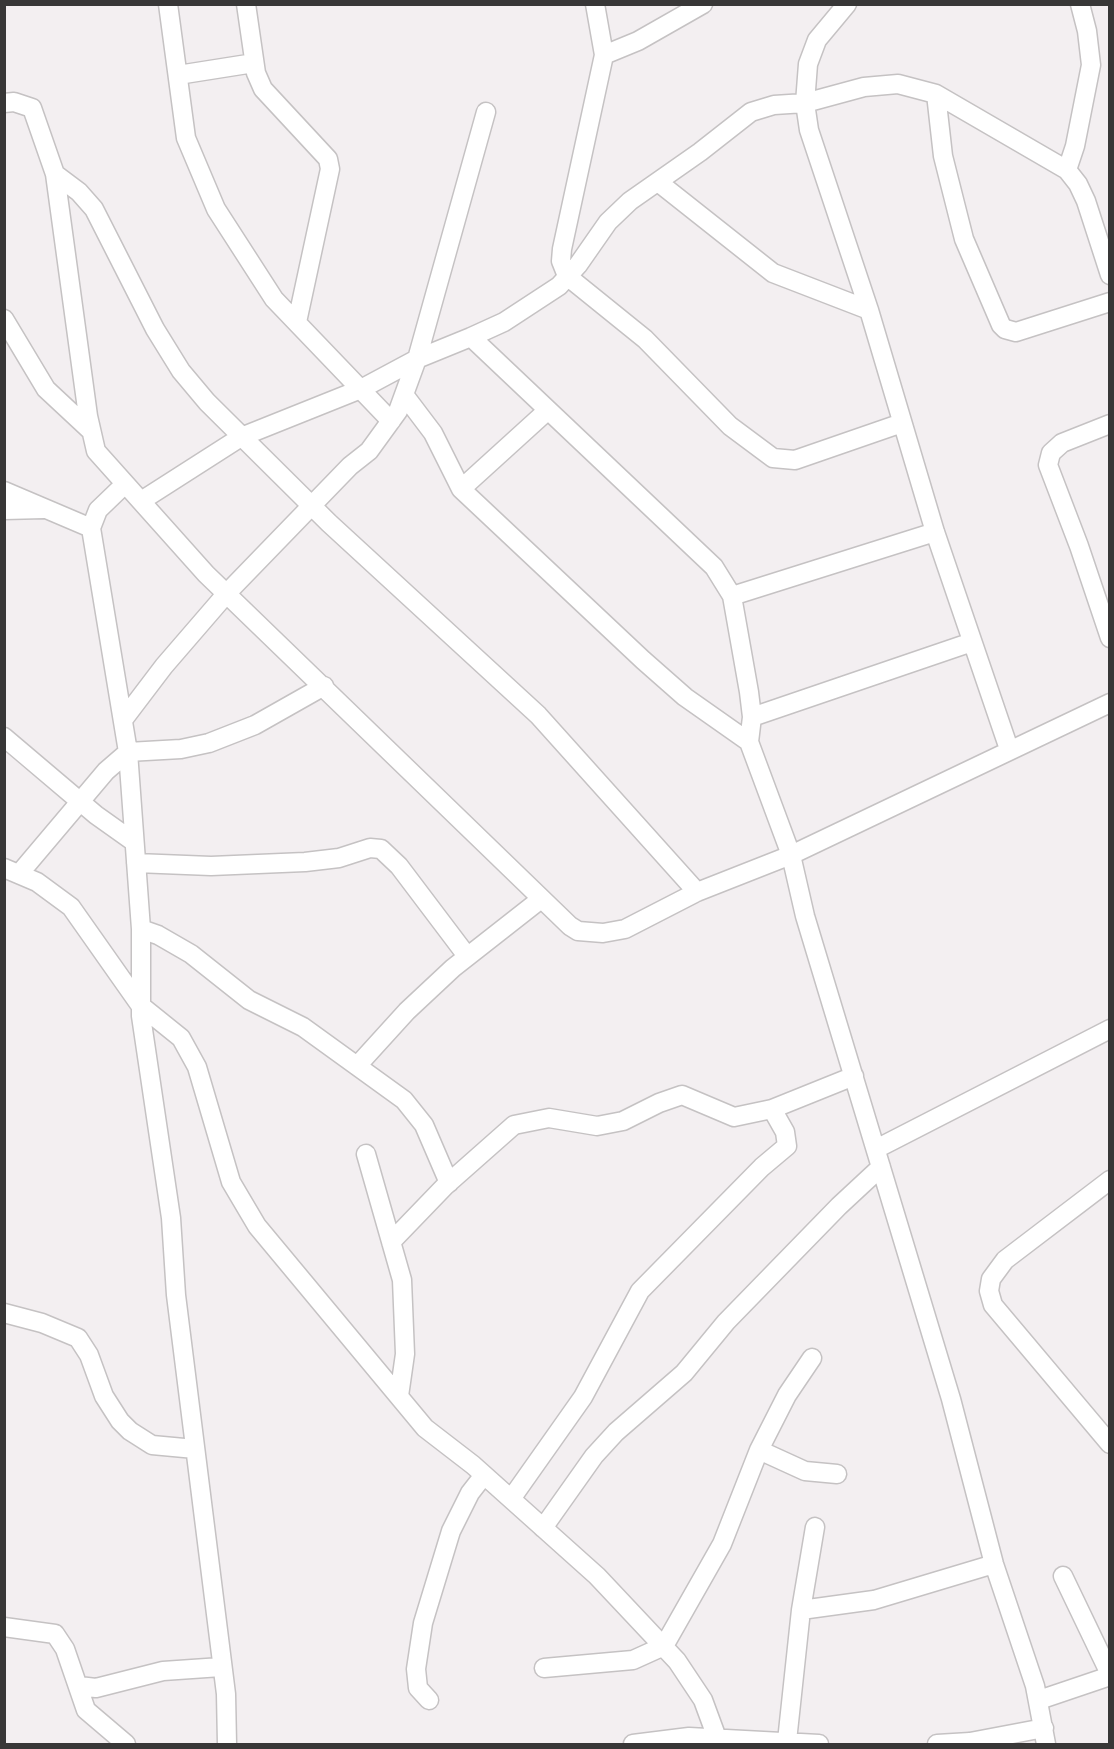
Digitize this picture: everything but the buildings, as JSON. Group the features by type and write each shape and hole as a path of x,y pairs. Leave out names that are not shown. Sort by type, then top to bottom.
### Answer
{"street":[{"path":"168,4 186,138 216,209 274,298 391,421"},
{"path":"246,4 254,63 263,89 328,159 330,169 297,322"},
{"path":"595,4 604,55 562,249 561,261 567,276 645,339 730,426 773,458 795,460 902,423"},
{"path":"604,55 638,41 703,4"},
{"path":"847,4 818,40 808,64 806,103 809,130 869,310 935,532 1009,749"},
{"path":"1067,170 1075,146 1091,64 1088,31 1080,4"},
{"path":"178,75 254,63"},
{"path":"141,501 241,436 361,389 417,359 504,322 547,295 567,276 608,222 630,201 750,112 774,105 806,103 864,87 898,84 936,94 1067,170 1078,184 1086,201 1110,275"},
{"path":"936,94 943,156 964,239 1001,325 1005,329 1016,332 1110,302"},
{"path":"4,103 14,102 32,108 55,174 90,430 96,451 227,593 541,899 578,931 603,933 625,929 697,892 791,855 1009,749 1110,703"},
{"path":"123,720 164,666 227,593 350,466 369,451 391,421 405,396 417,359 486,112"},
{"path":"55,174 79,192 94,209 129,282 181,371 241,436 313,506 430,618 538,715 697,892"},
{"path":"658,182 773,273 869,310"},
{"path":"4,319 46,389 90,430"},
{"path":"471,337 714,567 732,596 752,717 748,742 791,855 805,916 951,1399 994,1564 1039,1700 1045,1736 937,1744"},
{"path":"405,396 433,433 461,489 643,660 685,697 748,742"},
{"path":"461,489 548,410"},
{"path":"1110,424 1062,443 1051,453 1048,465 1080,546 1110,638"},
{"path":"125,484 98,510 91,528 128,752 141,929 140,1005 171,1218 176,1295 226,1694 227,1744"},
{"path":"4,491 91,528"},
{"path":"4,510 21,512 46,508"},
{"path":"732,596 935,532"},
{"path":"752,717 972,642"},
{"path":"324,687 255,725 209,743 181,749 128,752 106,771 12,871 37,882 71,907 140,1005 181,1038 197,1067 231,1182 257,1226 425,1428 484,1475 597,1576 677,1661 703,1700 717,1737"},
{"path":"4,737 80,801 134,842"},
{"path":"136,863 211,866 306,862 339,858 370,848 381,849 399,866 467,956"},
{"path":"357,1066 406,1011 467,956 541,899"},
{"path":"141,929 158,935 191,954 249,1000 303,1027 404,1100 424,1125 448,1183"},
{"path":"876,1149 1110,1029"},
{"path":"391,1242 448,1183 514,1125 549,1118 597,1126 623,1121 658,1103 682,1095 734,1117 772,1108 854,1076"},
{"path":"511,1499 583,1397 640,1291 762,1167 787,1146 785,1132 772,1108"},
{"path":"366,1155 402,1280 405,1354 399,1396"},
{"path":"543,1528 594,1456 616,1432 684,1373 726,1322 839,1206 882,1167"},
{"path":"1110,1180 1005,1260 992,1280 989,1291 993,1305 1110,1444"},
{"path":"4,1313 42,1323 78,1338 89,1355 104,1396 120,1421 130,1431 152,1445 195,1449"},
{"path":"544,1668 633,1660 663,1646 722,1544 759,1450 787,1395 812,1358"},
{"path":"759,1450 805,1471 837,1474"},
{"path":"429,1700 418,1688 416,1669 423,1623 451,1531 470,1493 484,1475"},
{"path":"787,1741 801,1610 815,1527"},
{"path":"801,1610 874,1600 994,1564"},
{"path":"1039,1700 1110,1675 1063,1576"},
{"path":"4,1627 55,1634 64,1649 87,1710 126,1744"},
{"path":"79,1686 96,1688 163,1671 221,1667"},
{"path":"633,1744 658,1739 717,1737 755,1742 787,1741 819,1744"}]}
